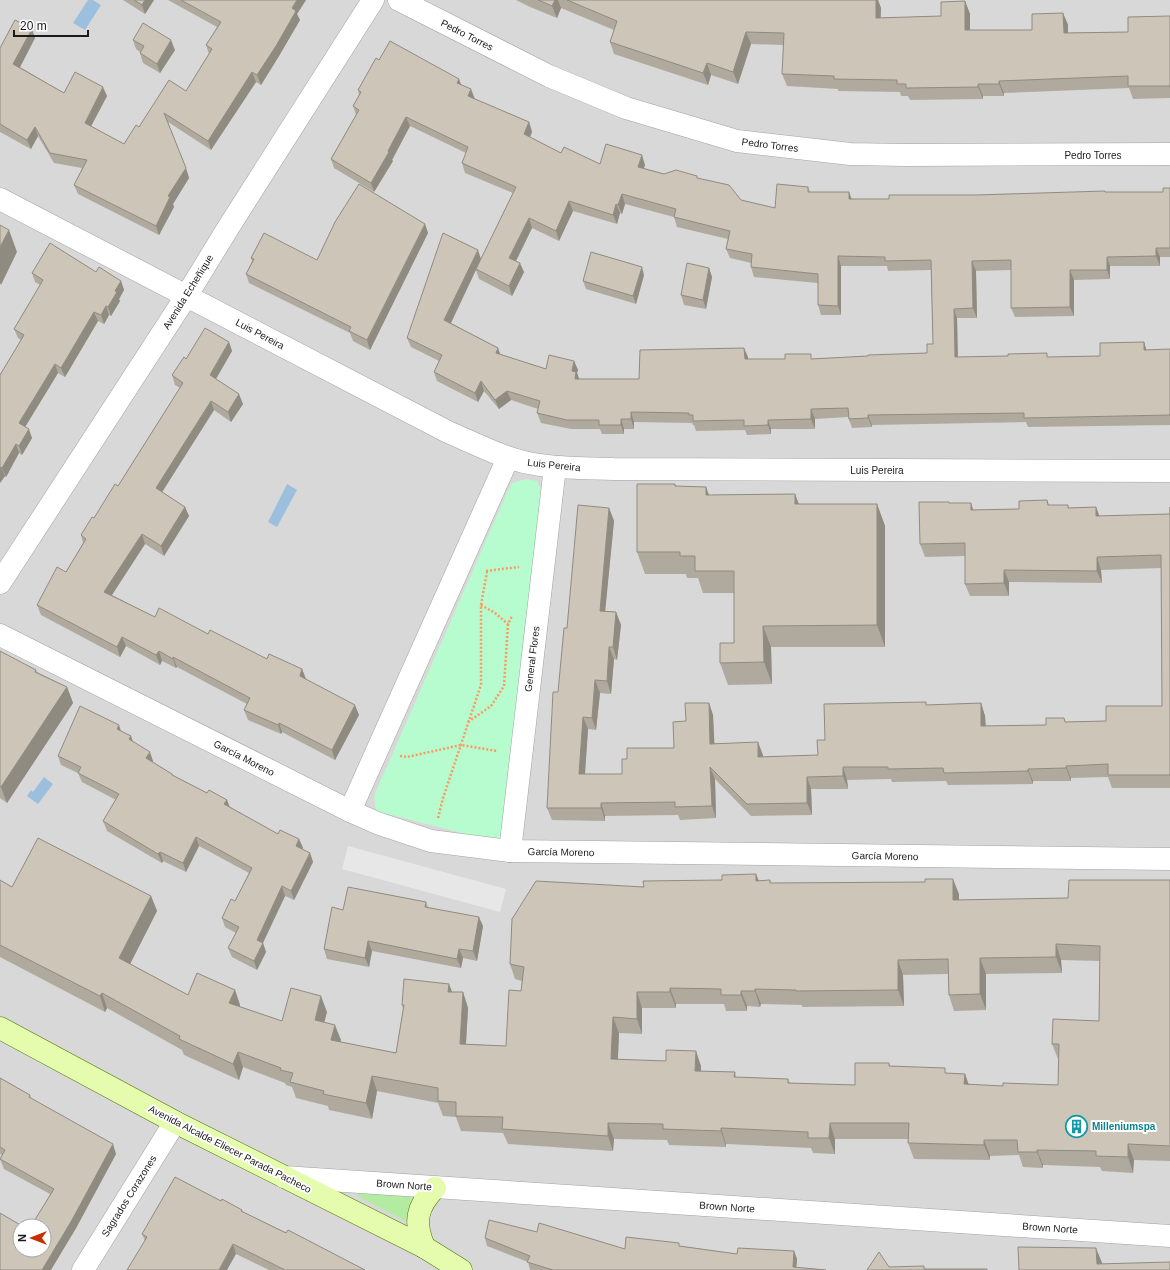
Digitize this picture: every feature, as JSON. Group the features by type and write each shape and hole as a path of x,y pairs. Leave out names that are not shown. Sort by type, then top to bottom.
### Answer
{"main road":[{"name":"Avenida Alcalde Eliecer Parada Pacheco","path":"0,1028 175,1122 424,1247 461,1270"},
{"path":"424,1247 418,1233 418,1218 421,1206 427,1196 436,1188"}],"street":[{"name":"Avenida Echeñique","path":"0,583 187,295 373,0"},
{"name":"Pedro Torres","path":"399,0 549,76 619,105 686,127 736,141 850,154 1170,154"},
{"name":"Luis Pereira","path":"0,199 448,432 508,458 555,467 614,469 1170,471"},
{"path":"350,811 508,458"},
{"name":"General Flores","path":"510,851 555,467"},
{"name":"García Moreno","path":"0,635 350,811 377,823 431,841 510,851 1170,859"},
{"name":"Sagrados Corazones","path":"83,1270 175,1122"},
{"name":"Brown Norte","path":"284,1177 1170,1236"}],"path":[{"path":"462,561 487,572 544,562"},
{"path":"431,841 443,798 481,685 481,606 487,572"},
{"path":"468,723 491,706 504,686 508,624 517,608 527,598 540,595"},
{"path":"481,606 495,613 508,624"},
{"path":"374,756 407,757 461,746 477,747 521,756"}],"shaded area":[{"path":"0,0 1170,0 1170,1270 0,1270"},
{"path":"348,846 506,889 500,912 342,869"}],"green space":[{"path":"526,479 537,481 544,496 505,830 497,842 376,811 374,796 506,495 512,483"},
{"path":"358,1193 419,1196 409,1223 358,1196"}],"water":[{"path":"88,0 93,0 101,5 85,30 73,23"},
{"path":"287,484 297,490 277,527 268,522"},
{"path":"44,777 53,784 38,804 27,796 31,790 33,792"}],"building":[{"path":"134,0 145,0 142,5"},
{"path":"181,0 297,0 292,8 296,11 276,46 257,75 252,72 208,141 164,113 186,168 168,196 170,197 156,226 74,185 87,160 50,153 35,127 27,140 0,124 0,48 15,20 32,29 13,64 64,93 75,72 103,87 85,123 124,144 136,125 139,127 169,80 186,91 212,49 206,45 221,22"},
{"path":"538,0 555,0 552,6"},
{"path":"567,0 876,0 876,18 941,16 941,2 965,1 965,30 1032,30 1032,14 1063,13 1064,33 1128,32 1128,17 1170,16 1170,86 1128,86 1128,76 999,81 999,84 978,84 978,87 906,88 906,84 897,84 897,80 834,79 834,76 782,74 784,33 746,32 733,72 707,63 703,73 610,42 617,21"},
{"path":"143,23 171,40 157,64 140,53 144,46 133,40"},
{"path":"390,41 459,79 457,83 471,89 468,96 529,122 524,134 561,153 564,147 600,164 606,144 642,155 638,167 664,174 676,170 697,176 697,178 729,185 741,200 775,208 777,184 808,187 808,192 849,192 849,199 889,199 889,195 976,195 1105,191 1163,192 1163,188 1170,188 1170,248 1156,248 1156,256 1107,257 1107,270 1070,270 1070,307 1011,308 1011,260 972,261 973,308 954,309 955,357 1008,356 1008,354 1047,353 1047,357 1100,356 1100,343 1144,342 1144,350 1170,349 1170,415 1024,418 1024,413 868,415 868,418 849,419 848,408 811,409 811,419 768,420 768,425 744,426 744,420 693,421 693,415 689,415 689,413 631,412 631,419 621,419 621,425 599,425 599,420 567,420 537,413 540,401 507,391 495,400 481,381 475,393 434,372 442,355 407,338 443,233 478,250 444,320 498,348 496,353 546,369 549,355 574,361 572,371 576,372 575,379 639,379 640,350 744,348 745,359 785,359 785,354 811,354 811,359 927,353 927,344 933,344 931,260 885,261 885,257 838,256 838,306 818,305 818,274 751,267 752,254 726,249 730,231 674,217 676,209 622,194 618,205 616,204 613,215 569,201 556,231 529,218 509,258 520,263 509,286 476,269 516,187 462,163 468,147 406,117 388,151 389,152 371,183 331,159 359,110 353,106 361,92 358,90 376,58 379,60"},
{"path":"359,184 425,224 367,340 349,331 351,327 246,274 254,259 251,258 264,233 317,260 335,222"},
{"path":"0,225 9,230 0,247"},
{"path":"50,243 96,272 99,267 121,281 115,291 117,292 108,307 106,306 101,315 94,312 61,368 55,364 19,423 29,429 19,446 16,444 0,469 0,375 24,335 14,329 43,280 32,273"},
{"path":"591,252 642,267 633,296 583,281"},
{"path":"687,263 709,268 703,300 681,295"},
{"path":"205,328 229,342 210,375 239,394 228,412 211,401 156,488 185,507 161,546 142,534 104,592 155,617 159,608 208,634 210,630 267,659 269,654 302,669 300,676 355,705 332,750 279,723 278,725 244,710 250,698 173,657 173,659 159,651 156,655 122,637 117,647 37,605 57,567 66,572 86,539 81,535 92,517 94,518 115,484 118,486 183,383 172,375 184,357 186,359"},
{"path":"637,484 675,484 675,486 706,487 706,495 795,494 795,504 877,504 877,625 763,626 764,662 720,663 720,643 734,643 734,571 695,571 695,556 680,556 680,552 637,552"},
{"path":"1047,500 1048,505 1068,505 1068,508 1096,507 1096,516 1170,514 1170,775 1108,775 1108,764 1066,766 1066,768 1028,769 1028,771 944,773 943,768 888,769 888,767 843,767 843,776 807,777 807,803 747,804 710,767 712,806 675,807 675,802 601,803 601,808 547,808 553,692 558,692 564,628 567,628 578,505 609,508 600,611 616,612 613,647 609,647 607,681 595,680 592,718 583,717 579,774 622,774 622,759 627,759 627,748 674,748 673,722 686,721 685,703 709,703 710,744 758,742 758,757 818,755 817,740 825,740 824,704 926,702 926,705 981,703 981,726 1046,725 1046,718 1064,718 1065,722 1106,721 1106,706 1162,706 1161,555 1097,557 1097,571 1004,570 1004,583 965,584 965,543 920,544 919,502 971,503 971,510 1019,509 1019,501"},
{"path":"0,651 36,670 35,672 67,687 1,787 0,787"},
{"path":"80,706 119,725 117,729 131,736 129,739 150,752 146,758 172,775 207,793 209,790 227,800 224,804 278,834 280,830 299,839 296,846 310,853 291,891 282,886 257,940 263,943 254,961 228,948 239,927 222,918 231,899 235,901 252,868 196,837 183,863 160,852 158,854 103,821 119,794 78,773 81,767 58,756"},
{"path":"38,838 151,896 119,958 188,995 197,973 235,990 229,1003 282,1021 291,988 321,996 315,1020 335,1025 331,1040 396,1053 404,1005 402,1005 404,979 449,984 448,992 463,992 460,1044 506,1046 509,990 521,991 524,967 510,964 512,919 536,881 644,887 643,881 722,880 722,875 756,874 756,881 770,880 770,883 925,882 925,879 953,879 953,900 1068,898 1069,880 1170,880 1170,1146 1128,1144 1128,1157 1096,1156 1096,1151 1037,1150 1037,1152 1018,1152 1017,1140 984,1140 984,1145 908,1143 909,1123 830,1123 829,1138 808,1138 808,1132 721,1128 721,1131 663,1129 663,1124 608,1123 608,1136 502,1129 503,1117 456,1116 456,1102 438,1101 438,1088 372,1076 366,1103 323,1094 324,1091 290,1082 293,1073 280,1070 281,1068 238,1052 233,1064 179,1039 180,1036 102,993 100,996 0,945 0,880 12,887","holes":["1056,944 1100,946 1099,1021 1053,1019 1052,1044 1059,1044 1058,1085 1003,1083 1003,1086 964,1084 965,1074 945,1073 945,1068 889,1066 889,1063 855,1063 855,1085 788,1083 788,1079 734,1077 735,1072 695,1071 696,1051 666,1050 666,1061 611,1059 613,1017 637,1019 637,992 670,992 670,988 721,989 721,995 741,995 741,991 755,991 755,989 796,991 898,990 898,960 948,959 949,995 980,994 980,958 1056,957"]},
{"path":"348,887 426,902 425,907 479,917 473,951 459,949 457,959 368,941 365,958 324,949 332,907 343,910"},
{"path":"0,1078 30,1095 29,1097 113,1144 72,1220 52,1253 52,1218 36,1218 54,1189 0,1159 5,1150 0,1147"},
{"path":"175,1177 221,1201 222,1199 242,1210 241,1211 286,1233 288,1230 365,1270 285,1270 233,1244 219,1270 127,1270 147,1237 142,1234"},
{"path":"0,1213 12,1220 12,1258 49,1258 42,1270 0,1270"},
{"path":"489,1220 537,1232 539,1223 625,1249 626,1237 679,1243 679,1246 737,1254 738,1248 794,1251 793,1267 826,1270 553,1270 527,1262 530,1256 485,1238"},
{"path":"1018,1247 1096,1248 1097,1264 1170,1262 1170,1270 1019,1270"},
{"path":"879,1252 889,1267 924,1266 924,1269 987,1270 867,1270"}],"place":[{"name":"Milleniumspa","path":"1076,1126"}]}
